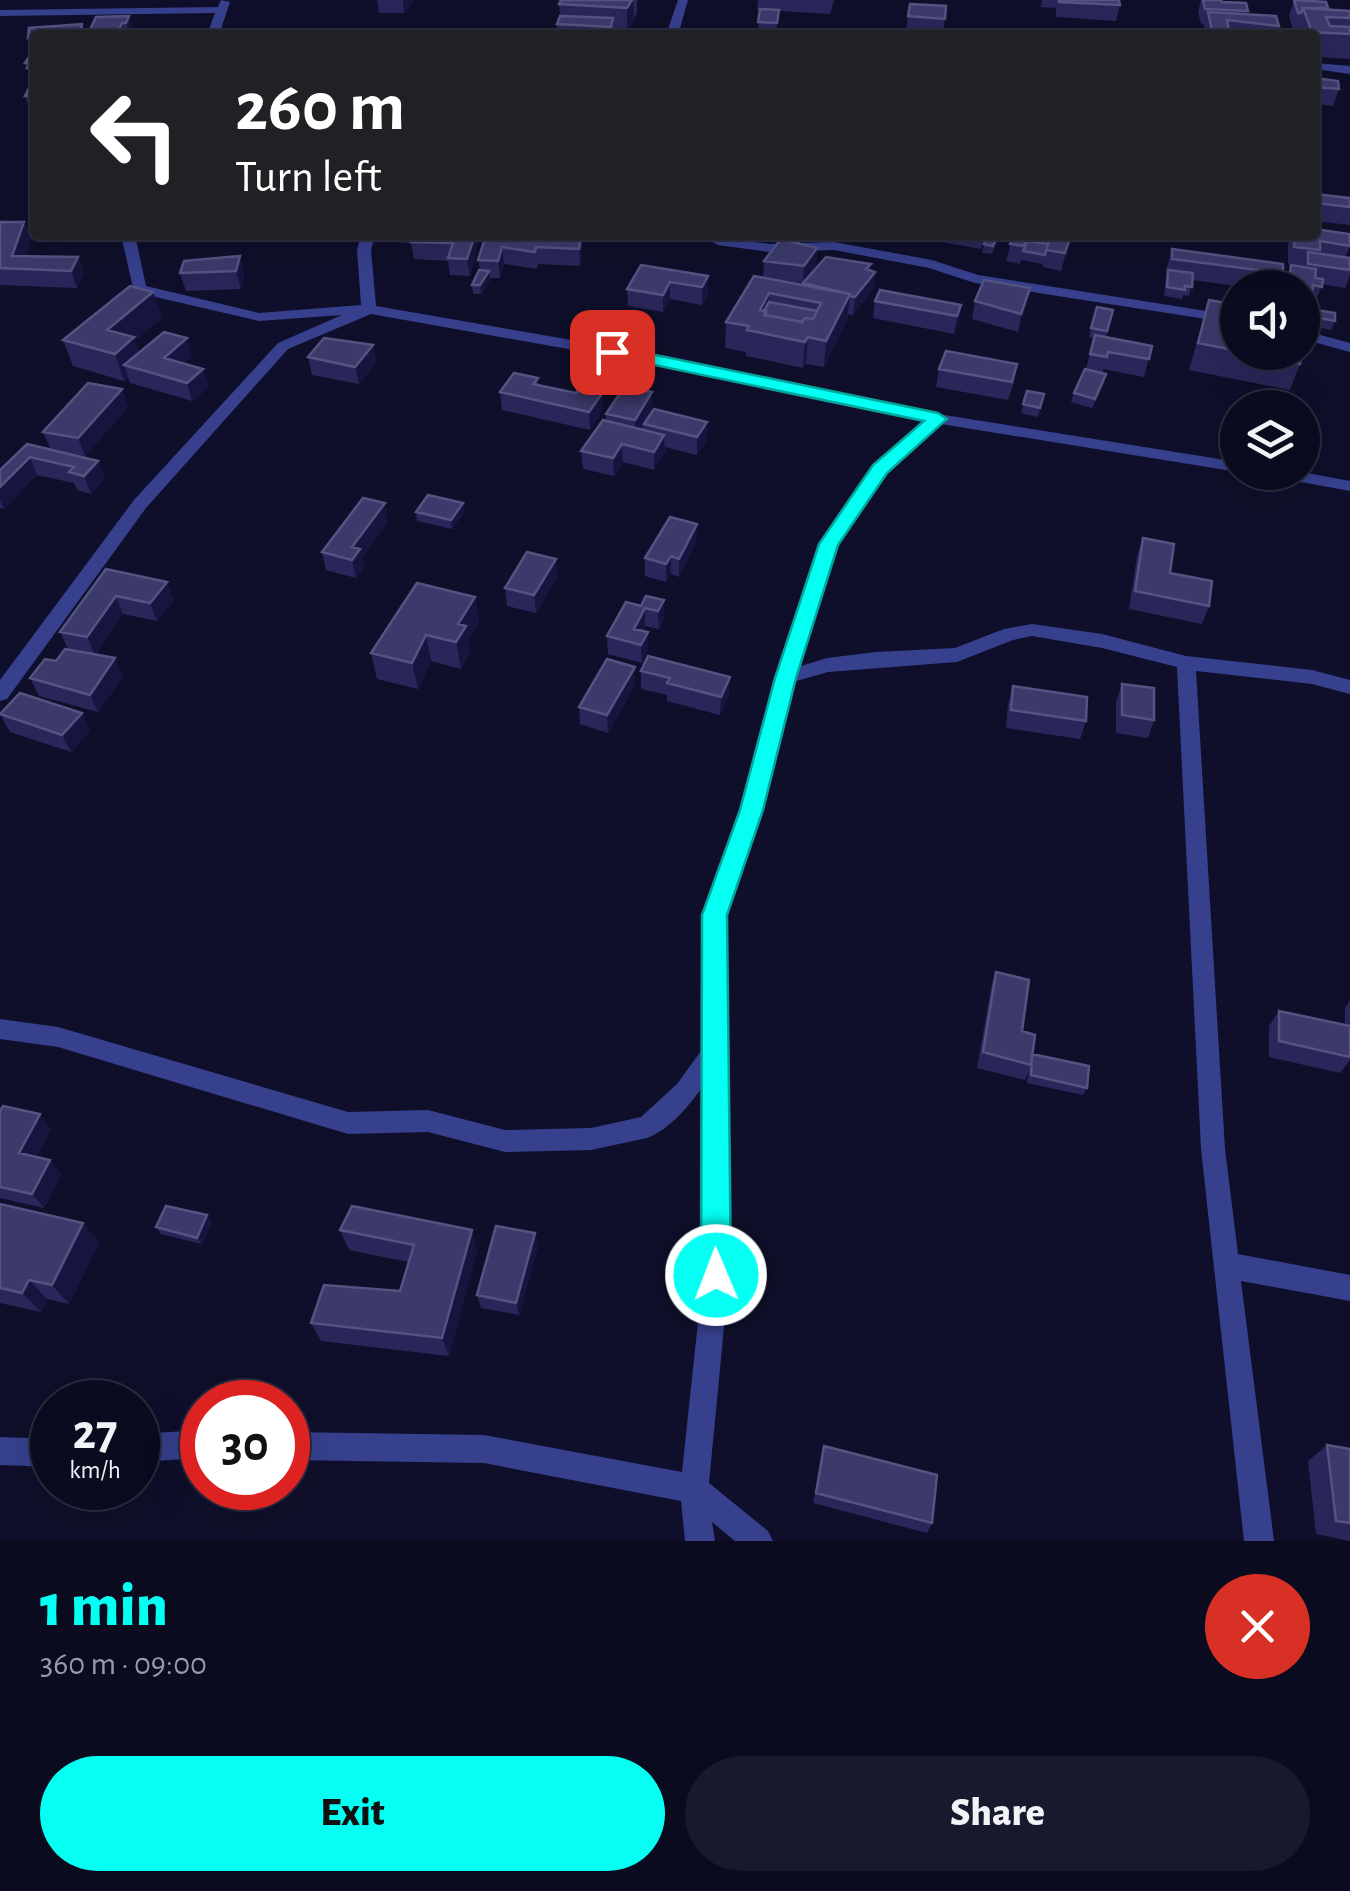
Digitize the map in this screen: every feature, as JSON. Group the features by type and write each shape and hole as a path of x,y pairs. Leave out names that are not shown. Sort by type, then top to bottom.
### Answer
{"street":[{"path":"674,30 684,0"},
{"path":"0,13 223,5 215,30"},
{"path":"1320,67 1350,70"},
{"path":"129,240 138,289 259,317 369,308 647,358 938,419 1220,464"},
{"path":"367,240 364,250 369,308"},
{"path":"716,240 770,248 834,246 932,264 974,279 1220,317"},
{"path":"0,694 140,504 283,346 369,308"},
{"path":"1320,339 1350,348"},
{"path":"700,1541 694,1488 716,1275 714,915 751,810 785,678 828,544 880,469 938,419"},
{"path":"1320,480 1350,486"},
{"path":"785,678 828,665 876,658 957,655 1010,634 1032,630 1102,641 1186,663 1312,677 1350,687"},
{"path":"1186,663 1213,1150 1259,1541"},
{"path":"0,1029 58,1037 348,1123 428,1121 505,1141 592,1139 647,1127 685,1092 712,1054"},
{"path":"1228,1264 1350,1288"},
{"path":"310,1446 484,1448 694,1488 758,1541"},
{"path":"0,1450 30,1452"}],"building":[{"path":"561,0 632,0 627,8 559,4"},
{"path":"1119,0 1120,5 1059,2"},
{"path":"1203,0 1246,3 1248,11 1205,9"},
{"path":"1294,0 1326,2 1328,8 1303,8 1298,13"},
{"path":"910,4 946,6 945,19 908,16"},
{"path":"1303,8 1350,11 1350,18 1326,17 1330,26 1350,27 1350,34 1311,30"},
{"path":"760,9 779,10 777,23 758,22"},
{"path":"1208,12 1276,16 1279,26 1227,20 1229,30 1212,30"},
{"path":"129,16 119,30 90,30 96,17"},
{"path":"560,16 613,18 611,27 557,24"},
{"path":"82,24 81,30 30,30 28,38 29,28"},
{"path":"1320,79 1338,81 1339,89 1320,87"},
{"path":"1320,195 1350,198 1350,207 1320,204"},
{"path":"1,222 24,222 12,256 78,257 71,271 0,268"},
{"path":"1320,230 1349,234 1350,246 1320,241 1320,250 1294,247 1295,240 1320,240"},
{"path":"473,240 467,259 448,258 453,243 411,242"},
{"path":"484,240 580,240 579,249 536,247 535,252 502,247 498,261 478,260"},
{"path":"780,240 817,248 804,266 764,261"},
{"path":"1011,240 1026,240 1024,246 1010,244"},
{"path":"1050,240 1069,240 1065,253 1046,250"},
{"path":"1027,241 1048,244 1045,255 1023,251"},
{"path":"1172,249 1283,264 1283,270 1258,270 1172,259"},
{"path":"1308,252 1350,258 1350,270 1308,264"},
{"path":"240,256 236,271 180,273 184,261"},
{"path":"826,257 871,264 866,269 875,272 855,297 803,283"},
{"path":"641,265 708,276 702,287 670,282 663,295 627,289"},
{"path":"1291,265 1316,269 1316,270 1290,270"},
{"path":"479,270 489,271 480,285 472,285"},
{"path":"1168,270 1193,273 1192,287 1167,287"},
{"path":"754,276 850,294 826,341 808,337 805,342 726,322","holes":["769,293 821,303 813,319 805,318 802,322 764,315 766,311 760,310"]},
{"path":"984,280 1030,288 1021,314 975,301"},
{"path":"130,286 153,292 107,330 134,337 115,354 63,340"},
{"path":"880,290 961,305 957,316 875,301"},
{"path":"1209,300 1220,302 1220,347 1198,343"},
{"path":"769,302 817,311 813,319 805,318 802,322 766,315"},
{"path":"1097,307 1113,310 1107,331 1091,328"},
{"path":"1320,311 1335,313 1335,321 1320,318"},
{"path":"164,332 187,338 164,358 203,369 187,383 124,365"},
{"path":"1095,335 1152,346 1149,359 1108,352 1107,357 1090,354"},
{"path":"324,338 373,345 355,367 308,357"},
{"path":"946,351 1017,364 1012,382 939,369"},
{"path":"1085,369 1106,374 1095,399 1074,393"},
{"path":"514,373 538,378 533,384 576,393 580,387 603,392 589,412 500,392"},
{"path":"88,383 122,389 78,438 43,432"},
{"path":"624,387 652,392 635,420 606,414"},
{"path":"1027,391 1044,394 1040,408 1023,404"},
{"path":"654,409 707,422 697,437 644,424"},
{"path":"603,420 664,435 654,452 622,444 613,458 581,451"},
{"path":"27,444 98,461 84,476 69,472 74,467 30,457 0,487 0,470"},
{"path":"428,495 463,503 451,520 416,512"},
{"path":"363,498 385,503 352,547 360,549 352,560 322,552"},
{"path":"670,517 697,524 679,559 671,556 666,564 645,558"},
{"path":"1143,538 1174,544 1170,573 1212,581 1209,606 1135,591"},
{"path":"527,552 556,559 534,595 505,588"},
{"path":"106,569 167,582 150,603 116,596 87,637 60,632"},
{"path":"417,583 475,597 458,624 466,626 456,642 426,635 412,663 371,653"},
{"path":"646,596 664,600 658,611 645,608 634,629 648,632 641,645 607,636 626,602 641,606"},
{"path":"65,649 115,658 90,695 30,678 45,659 56,661"},
{"path":"648,656 730,677 721,697 667,683 670,678 641,671"},
{"path":"607,659 635,667 607,715 579,707"},
{"path":"1122,684 1154,688 1154,720 1122,715"},
{"path":"1013,686 1087,697 1086,721 1011,710"},
{"path":"20,693 82,713 62,735 0,714"},
{"path":"996,972 1029,980 1022,1031 1035,1035 1031,1065 983,1052"},
{"path":"1279,1011 1350,1026 1350,1057 1279,1041"},
{"path":"1032,1054 1089,1066 1087,1088 1031,1075"},
{"path":"3,1106 40,1114 19,1153 50,1160 32,1194 0,1187"},
{"path":"0,1204 83,1223 52,1285 29,1280 22,1293 0,1288"},
{"path":"166,1206 207,1215 197,1238 156,1227"},
{"path":"352,1206 472,1230 442,1338 311,1323 324,1285 400,1291 414,1245 340,1230"},
{"path":"496,1226 535,1233 516,1303 477,1295"},
{"path":"1327,1445 1350,1449 1350,1523 1336,1521"},
{"path":"824,1446 937,1475 932,1523 816,1493"}],"route":[{"path":"612,352 938,419 880,469 828,544 785,678 751,810 714,915 716,1275"}]}
